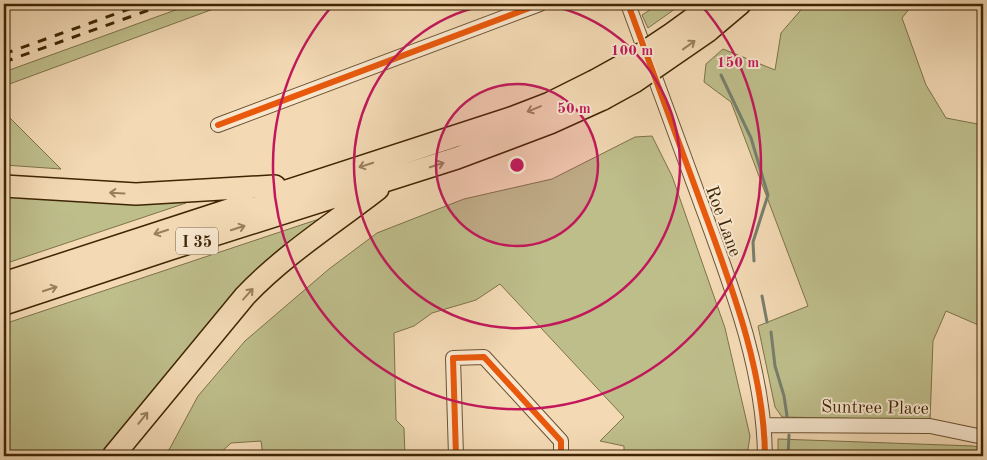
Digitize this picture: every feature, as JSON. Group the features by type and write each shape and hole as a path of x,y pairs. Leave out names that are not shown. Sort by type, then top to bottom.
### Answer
{"highway":[{"name":"I 35","path":"4,304 390,180 503,142 550,123 598,90 627,63 665,39 705,17 740,4"},
{"name":"I 35","path":"4,283 511,118 550,103 598,90"},
{"path":"113,456 245,296 261,280 301,245 390,180"},
{"path":"4,186 136,194 307,184"}],"street":[{"path":"218,125 540,4"},
{"name":"Roe Lane","path":"628,4 733,290 751,355 764,425 765,456"},
{"path":"456,456 453,358 484,357 561,441 561,456"},
{"name":"Suntree Place","path":"764,425 930,426 983,437"}],"green space":[{"path":"192,4 227,4 4,86 4,72"},
{"path":"659,4 682,4 648,28 642,15"},
{"path":"806,4 913,4 902,18 926,85 946,118 983,125 983,327 946,311 933,341 930,420 782,417 775,407 758,326 808,306 731,102 704,82 706,64 723,49 775,70 781,33"},
{"path":"4,112 61,169 4,165"},
{"path":"652,136 672,176 725,328 750,436 747,456 624,456 624,446 600,441 624,417 500,284 476,300 432,313 414,326 394,333 396,420 404,428 405,456 263,456 261,441 231,443 217,456 164,456 198,396 245,341 329,269 377,233 464,199 552,179 635,137"},
{"path":"4,196 184,199 186,203 4,264"},
{"path":"325,217 104,456 4,456 4,324"},
{"path":"778,439 973,446 983,448 983,456 778,456"}],"waterway":[{"path":"721,75 751,138 768,195 753,242 754,261"},
{"path":"762,296 767,322"},
{"path":"771,332 775,366 784,396 787,416"},
{"path":"788,456 789,435"}],"railway":[{"path":"4,54 143,4"},
{"path":"4,62 166,4"}],"cycle path":[{"path":"218,125 540,4"},
{"path":"628,4 724,265 744,328 759,391 765,456"},
{"path":"456,456 453,358 484,357 561,441 561,456"}]}
